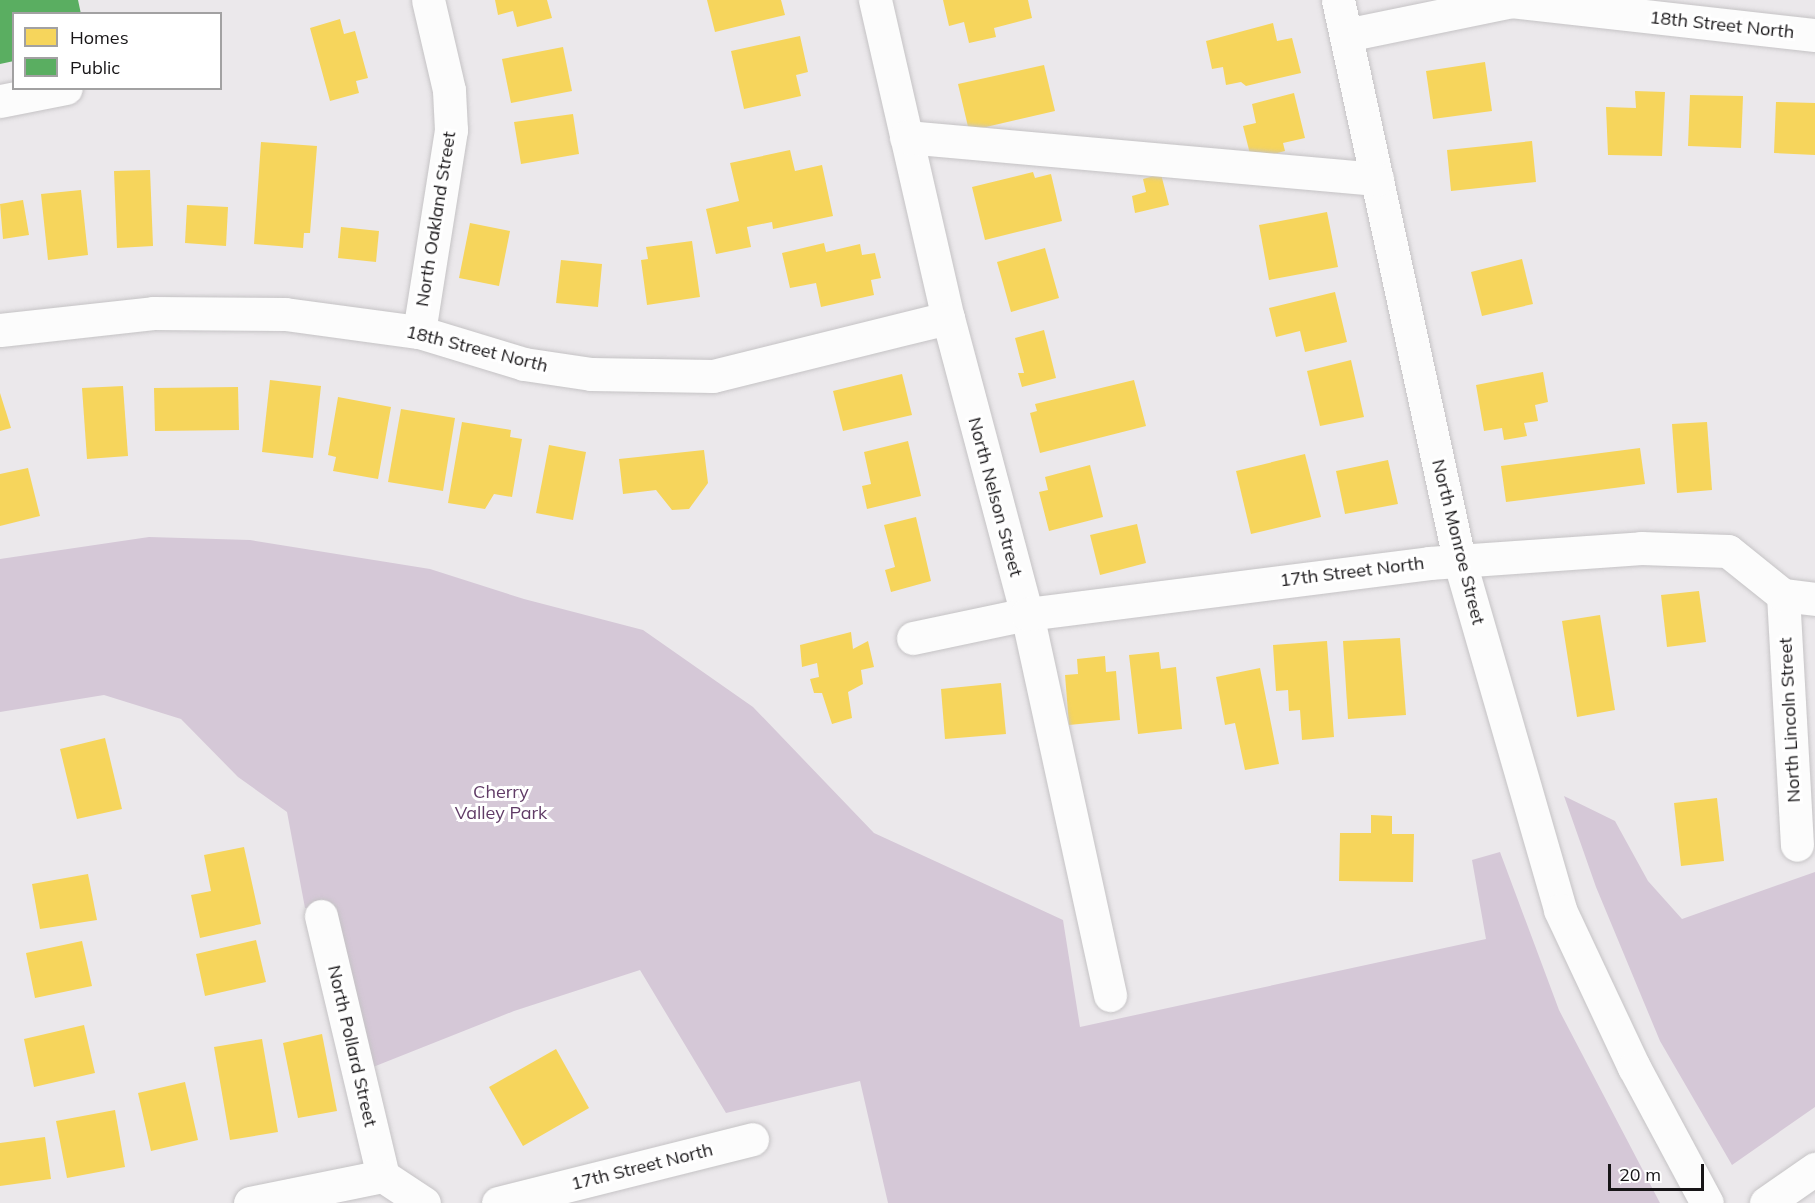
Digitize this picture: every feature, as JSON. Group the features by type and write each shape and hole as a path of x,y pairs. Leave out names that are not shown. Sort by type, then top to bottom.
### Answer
{"main road":[{"name":"North Oakland Street","path":"419,332 451,130 449,90 428,0"},
{"name":"North Nelson Street","path":"874,0 948,318 1027,614 1110,995"},
{"name":"North Monroe Street","path":"1338,0 1459,559 1560,910 1634,1067 1707,1203"},
{"name":"18th Street North","path":"1346,35 1511,1 1815,35"},
{"path":"0,101 56,90"},
{"path":"906,137 1377,179"},
{"name":"18th Street North","path":"0,330 153,313 285,314 419,332 524,363 580,372 713,376 948,318"},
{"name":"17th Street North","path":"913,638 1027,614 1459,559 1641,548 1728,551 1783,595"},
{"path":"1783,595 1815,599"},
{"name":"North Lincoln Street","path":"1783,595 1797,845"},
{"name":"North Pollard Street","path":"321,916 383,1176"},
{"name":"17th Street North","path":"498,1203 752,1139"},
{"path":"1766,1203 1815,1169"},
{"path":"250,1203 383,1176 424,1203"}],"green space":[{"name":"Cherry Valley Park","path":"149,537 250,540 430,569 524,599 643,630 753,707 874,833 1063,920 1080,1027 1486,939 1472,860 1500,852 1559,1010 1660,1203 888,1203 860,1081 726,1113 640,970 514,1011 368,1069 327,908 305,908 287,812 238,777 181,719 104,695 0,712 0,559"},
{"path":"1564,796 1615,821 1648,881 1682,919 1815,872 1815,1107 1732,1165 1660,1041 1596,887"}],"building: Homes":[{"path":"495,0 547,0 552,18 517,27 513,11 498,15"},
{"path":"707,0 781,0 785,15 715,32"},
{"path":"943,0 1028,0 1032,18 994,28 996,37 969,43 964,22 949,26"},
{"path":"340,19 344,34 355,31 368,78 356,81 359,93 330,101 310,28"},
{"path":"1273,23 1277,41 1292,38 1301,73 1246,86 1241,82 1226,85 1223,67 1212,69 1206,41"},
{"path":"800,36 808,72 796,75 801,96 744,109 731,51"},
{"path":"563,47 572,91 511,103 502,59"},
{"path":"1485,62 1492,111 1433,119 1426,71"},
{"path":"1044,65 1055,111 969,131 958,84"},
{"path":"1635,91 1665,92 1662,156 1608,155 1606,107 1636,108"},
{"path":"1294,93 1305,138 1283,143 1285,151 1262,157 1261,152 1250,154 1243,126 1256,123 1252,104"},
{"path":"1690,95 1743,96 1741,148 1688,146"},
{"path":"1776,102 1815,103 1815,155 1774,153"},
{"path":"573,114 579,154 521,164 514,122"},
{"path":"1532,141 1536,182 1451,191 1447,150"},
{"path":"261,142 317,146 310,233 304,233 303,248 254,244"},
{"path":"790,150 795,171 822,165 833,216 773,229 772,222 747,227 751,247 716,254 706,209 739,201 730,163"},
{"path":"150,170 153,246 117,248 114,171"},
{"path":"1033,172 1035,178 1051,174 1062,221 985,240 972,187"},
{"path":"1161,174 1169,205 1135,213 1132,196 1146,192 1143,179"},
{"path":"81,190 88,255 48,260 41,194"},
{"path":"23,200 29,235 3,239 0,204"},
{"path":"187,205 228,207 226,246 185,243"},
{"path":"1327,212 1338,267 1269,280 1259,225"},
{"path":"470,223 510,231 499,286 459,278"},
{"path":"341,227 379,231 376,262 338,258"},
{"path":"692,241 700,297 647,305 641,260 648,259 646,247"},
{"path":"824,243 826,252 860,244 862,255 875,253 881,278 871,280 874,295 821,307 816,283 790,288 782,253"},
{"path":"1045,248 1059,298 1011,312 997,262"},
{"path":"1522,259 1533,304 1482,316 1471,272"},
{"path":"561,260 602,264 598,307 556,303"},
{"path":"1335,292 1347,342 1305,352 1300,331 1276,337 1269,308"},
{"path":"1044,330 1056,378 1022,387 1018,373 1024,373 1015,338"},
{"path":"1351,360 1364,417 1320,426 1307,371"},
{"path":"1543,372 1548,402 1535,405 1538,421 1524,423 1527,436 1504,440 1502,428 1484,431 1476,385"},
{"path":"902,374 912,415 843,431 833,391"},
{"path":"270,380 321,386 313,458 262,452"},
{"path":"1134,380 1146,426 1040,453 1030,413 1037,411 1035,404"},
{"path":"123,386 128,456 87,459 82,388"},
{"path":"238,387 239,430 155,431 154,388"},
{"path":"0,393 11,428 0,431"},
{"path":"338,397 391,407 378,479 333,471 336,457 328,455"},
{"path":"401,409 455,418 443,491 388,482"},
{"path":"462,422 511,430 510,437 522,439 512,497 494,494 485,509 448,503"},
{"path":"1707,422 1712,490 1677,493 1672,424"},
{"path":"908,441 921,496 867,509 862,486 871,484 864,452"},
{"path":"549,445 586,452 573,520 536,513"},
{"path":"1640,448 1645,484 1506,502 1501,466"},
{"path":"704,450 708,483 689,509 672,510 656,490 623,494 619,459"},
{"path":"1305,454 1321,517 1251,534 1236,471"},
{"path":"1388,460 1398,504 1345,514 1336,471"},
{"path":"1090,465 1103,517 1049,531 1039,492 1048,490 1045,477"},
{"path":"28,468 40,516 0,526 0,474"},
{"path":"916,517 931,581 891,592 885,570 895,567 884,525"},
{"path":"1137,524 1146,563 1100,575 1090,535"},
{"path":"1699,591 1706,642 1667,647 1661,595"},
{"path":"1600,615 1615,710 1577,717 1562,621"},
{"path":"851,632 853,649 868,641 874,667 861,670 863,684 848,692 852,718 832,724 822,693 814,693 810,679 819,677 817,663 802,667 800,645"},
{"path":"1400,638 1406,715 1348,719 1343,641"},
{"path":"1327,641 1334,737 1302,740 1300,710 1289,711 1288,690 1276,691 1273,645"},
{"path":"1159,652 1161,669 1176,667 1182,729 1138,734 1129,655"},
{"path":"1105,656 1106,672 1116,671 1120,720 1069,725 1065,675 1078,674 1077,659"},
{"path":"1260,668 1279,764 1245,770 1235,723 1225,725 1216,677"},
{"path":"1001,683 1006,734 945,739 941,689"},
{"path":"105,738 122,809 77,819 60,749"},
{"path":"1717,798 1724,861 1681,866 1674,803"},
{"path":"1371,815 1392,816 1392,834 1414,834 1413,882 1339,881 1340,833 1371,833"},
{"path":"244,847 261,924 200,938 191,895 211,891 204,855"},
{"path":"88,874 97,920 40,929 32,884"},
{"path":"256,940 266,982 205,996 196,954"},
{"path":"82,941 92,986 35,998 26,953"},
{"path":"84,1025 95,1073 34,1087 24,1039"},
{"path":"322,1034 337,1111 298,1118 283,1043"},
{"path":"262,1039 278,1132 230,1140 214,1047"},
{"path":"556,1049 589,1108 523,1146 489,1087"},
{"path":"185,1082 198,1140 151,1151 138,1093"},
{"path":"115,1110 125,1167 67,1178 56,1121"},
{"path":"45,1137 51,1179 0,1186 0,1143"}],"building: Public":[{"path":"0,0 78,0 81,12 12,12 12,61 0,64"}]}
